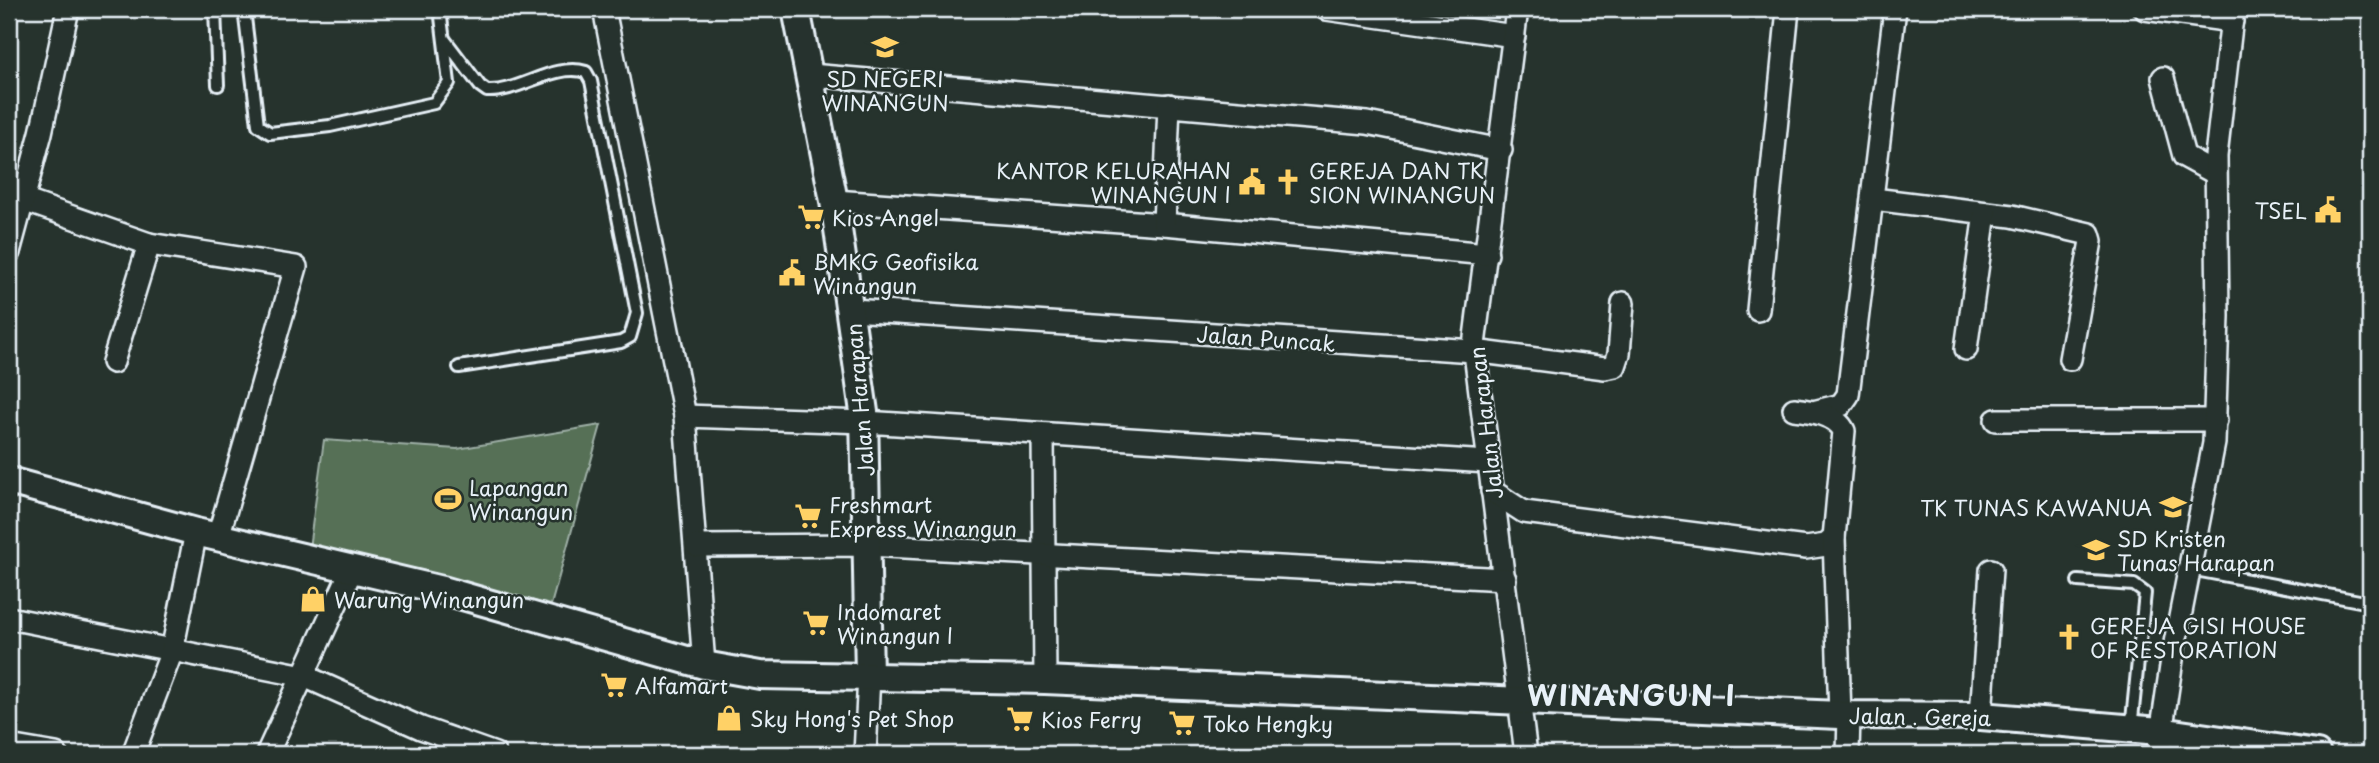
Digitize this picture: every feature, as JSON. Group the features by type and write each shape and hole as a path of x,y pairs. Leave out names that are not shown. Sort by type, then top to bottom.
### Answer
{"street":[{"path":"9,252 16,197 41,133 68,9"},
{"path":"604,9 685,416 704,665"},
{"name":"Jalan Harapan","path":"796,9 834,201 852,310 865,422 869,676 865,754"},
{"path":"1326,9 1514,36"},
{"name":"Jalan Harapan","path":"1517,9 1474,351 1526,754"},
{"path":"1758,310 1788,9"},
{"path":"1794,409 1817,411 1842,405 1848,395 1895,9"},
{"path":"2145,9 2233,15 2215,173 2218,316 2216,420 2210,474 2159,743"},
{"path":"810,75 912,86 1367,123 1501,150"},
{"path":"2163,78 2184,156 2215,173"},
{"path":"1164,224 1169,105"},
{"path":"16,197 149,244 296,267 207,534 172,650 133,754"},
{"path":"1873,199 1985,213 2047,224 2090,236 2070,359"},
{"path":"834,201 1164,224 1487,254"},
{"path":"1966,349 1985,213"},
{"path":"113,362 149,244"},
{"name":"Jalan Puncak","path":"852,310 1474,351 1610,368 1615,366 1619,354 1623,303"},
{"path":"1817,411 1841,425 1844,431 1834,538 1848,754"},
{"path":"685,416 865,422 1488,462"},
{"path":"1996,420 2216,420"},
{"path":"1043,435 1045,680"},
{"name":"Jalan . Gereja","path":"9,481 207,534 442,590 704,665 773,677 1045,680 1521,702 1844,714 1980,716 2131,729 2159,743 2317,754"},
{"path":"1493,491 1524,512 1806,548 1826,545 1834,538"},
{"path":"1499,530 1524,512"},
{"path":"697,546 868,545 1505,579"},
{"path":"267,754 352,569"},
{"path":"1980,716 1992,570"},
{"path":"9,618 304,676 464,750 495,754"},
{"path":"9,746 56,754"}],"lane":[{"path":"215,9 218,85"},
{"path":"244,9 258,125 270,133 330,126 434,103 449,83 440,9"},
{"path":"445,40 480,86 487,90 558,73 578,70 586,72 591,81 637,313 630,337 621,342 459,367"},
{"path":"2190,569 2370,603"},
{"path":"2078,581 2134,585 2145,593 2131,729"}],"green space":[{"name":"Lapangan Winangun","path":"601,425 551,605 309,548 324,440 457,449"}],"place":[{"name":"SD NEGERI WINANGUN","path":"885,47"},
{"name":"KANTOR KELURAHAN WINANGUN I","path":"1252,182"},
{"name":"GEREJA DAN TK SION WINANGUN","path":"1288,182"},
{"name":"TSEL","path":"2328,210"},
{"name":"Kios Angel","path":"811,217"},
{"name":"BMKG Geofisika Winangun","path":"792,273"},
{"name":"Lapangan Winangun","path":"448,499"},
{"name":"TK TUNAS KAWANUA","path":"2173,507"},
{"name":"Freshmart Express Winangun","path":"808,516"},
{"name":"SD Kristen Tunas Harapan","path":"2096,550"},
{"name":"Warung Winangun","path":"313,599"},
{"name":"Indomaret Winangun I","path":"816,623"},
{"name":"GEREJA GISI HOUSE OF RESTORATION","path":"2069,637"},
{"name":"Alfamart","path":"614,685"},
{"name":"Sky Hong's Pet Shop","path":"729,718"},
{"name":"Kios Ferry","path":"1020,719"},
{"name":"Toko Hengky","path":"1182,723"}],"district":[{"name":"WINANGUN I","path":"1632,694"}]}
